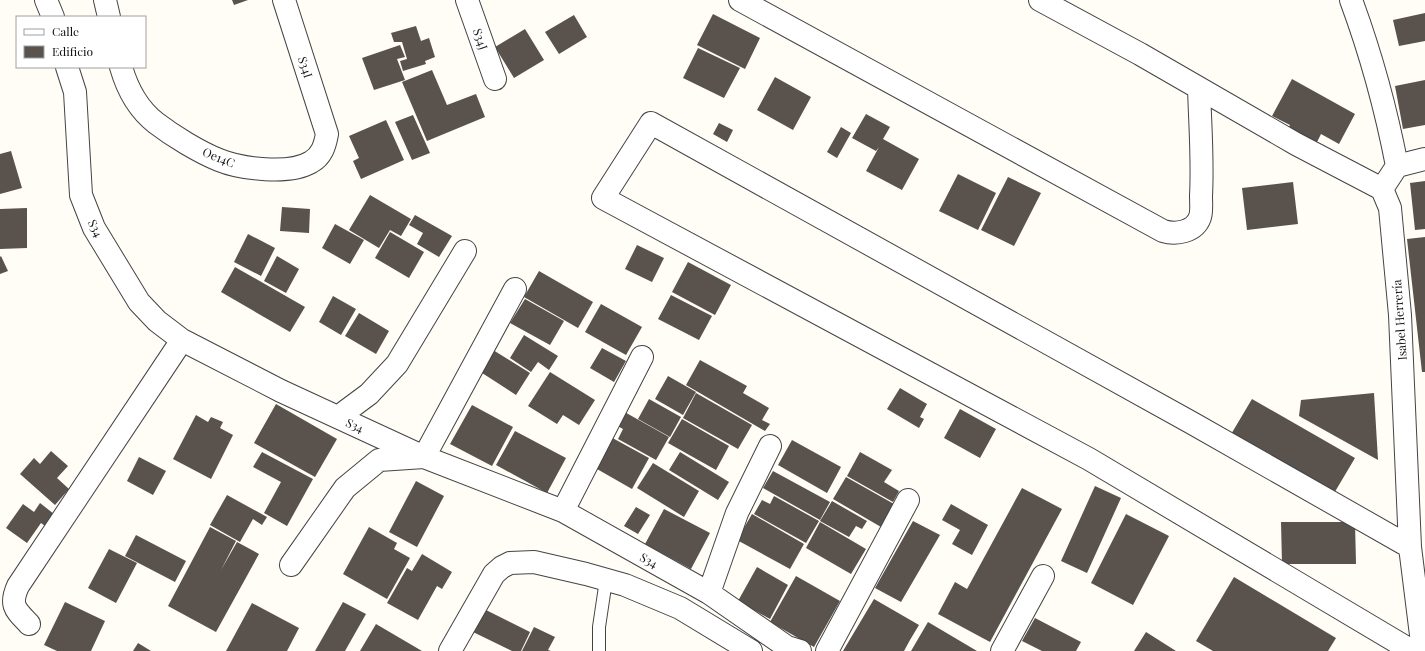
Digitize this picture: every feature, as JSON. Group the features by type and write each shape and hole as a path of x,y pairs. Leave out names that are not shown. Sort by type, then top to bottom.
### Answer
{"street":[{"path":"46,0 53,16"},
{"path":"105,0 109,16"},
{"name":"S34I","path":"284,0 327,134"},
{"name":"S34J","path":"467,0 495,79"},
{"path":"740,0 1171,234 1186,231 1197,223 1200,217 1202,181 1198,88"},
{"path":"1040,0 1296,144 1382,190 1397,166 1391,135 1369,49 1351,0"},
{"name":"S34","path":"67,68 75,92 81,195 94,228 139,302 157,321 182,340 281,391 424,457 563,511 709,593 790,650"},
{"name":"Oe14C","path":"121,68 134,99 156,123 206,154 235,165 278,170 302,166 312,162 320,155 326,144 327,134"},
{"path":"1410,547 1192,423 651,122 603,198 1089,459 1412,651"},
{"path":"1397,166 1425,159"},
{"name":"Isabel Herrería","path":"1382,190 1390,208 1400,315 1410,547 1421,597 1423,651"},
{"path":"338,417 369,394 397,364 465,251"},
{"path":"291,565 346,488 379,460 424,457 515,289"},
{"path":"29,624 15,608 13,602 18,586 182,340"},
{"path":"563,511 642,357"},
{"path":"709,593 737,513 770,446"},
{"path":"827,651 908,500"},
{"path":"450,651 488,582 502,567 515,563 534,562 624,585 680,608 751,651"},
{"path":"1002,651 1042,576"}],"lane":[{"path":"600,651 598,627 606,580"}],"building":[{"path":"232,0 248,0 234,5"},
{"path":"1425,13 1425,41 1399,46 1393,20"},
{"path":"713,14 760,38 745,69 697,45"},
{"path":"574,15 587,37 559,54 545,32"},
{"path":"416,26 421,41 429,38 435,57 425,61 426,64 403,71 400,61 407,59 402,42 394,42 391,33"},
{"path":"525,29 544,60 514,78 495,47"},
{"path":"400,45 405,57 397,59 405,80 374,90 362,58"},
{"path":"698,48 740,68 724,98 683,78"},
{"path":"432,70 447,105 476,94 485,117 427,141 402,82"},
{"path":"775,77 811,97 793,130 757,110"},
{"path":"1292,79 1355,114 1339,144 1321,134 1316,144 1288,129 1290,125 1272,116"},
{"path":"1425,80 1425,125 1403,129 1395,86"},
{"path":"866,114 890,127 883,139 919,159 902,190 866,171 879,147 876,151 852,138"},
{"path":"413,115 430,153 412,160 395,122"},
{"path":"386,120 404,160 361,179 353,161 359,158 349,136"},
{"path":"719,123 733,130 727,142 713,134"},
{"path":"841,127 851,133 837,158 827,152"},
{"path":"11,151 22,188 0,194 0,154"},
{"path":"958,174 996,193 978,230 939,211"},
{"path":"1008,177 1041,193 1014,246 981,230"},
{"path":"1425,181 1425,229 1415,230 1410,183"},
{"path":"1293,182 1298,224 1247,230 1242,188"},
{"path":"370,195 411,219 401,236 390,230 379,248 349,230"},
{"path":"282,207 310,209 309,233 280,231"},
{"path":"27,208 27,248 0,249 0,209"},
{"path":"415,215 452,236 439,257 417,244 423,233 409,225"},
{"path":"335,224 364,240 350,264 322,248"},
{"path":"390,232 424,252 409,278 375,258"},
{"path":"248,234 275,248 261,276 234,262"},
{"path":"1425,237 1425,372 1422,372 1407,239"},
{"path":"637,245 664,258 652,282 625,269"},
{"path":"1,256 8,271 0,274 0,257"},
{"path":"277,256 299,269 286,293 264,281"},
{"path":"688,262 731,285 715,315 672,292"},
{"path":"235,267 305,307 290,332 221,292"},
{"path":"539,271 593,302 578,328 524,297"},
{"path":"671,295 712,316 699,340 658,319"},
{"path":"333,296 356,309 341,335 319,322"},
{"path":"525,299 564,321 550,345 510,323"},
{"path":"601,304 642,327 626,355 585,332"},
{"path":"359,313 389,331 376,354 345,336"},
{"path":"524,335 558,356 549,370 538,362 531,372 510,358"},
{"path":"602,348 626,361 614,382 590,368"},
{"path":"493,350 530,373 516,395 479,371"},
{"path":"700,360 747,386 743,393 769,408 762,420 770,424 765,431 686,385"},
{"path":"550,372 595,400 579,425 563,415 557,424 528,406"},
{"path":"668,376 696,392 683,415 655,399"},
{"path":"900,388 927,404 920,417 924,419 919,428 887,409"},
{"path":"696,393 752,425 738,449 683,418"},
{"path":"1374,393 1378,460 1299,416 1301,400"},
{"path":"649,399 681,417 670,437 638,419"},
{"path":"1252,399 1355,458 1333,495 1230,436"},
{"path":"276,404 337,439 315,477 254,443"},
{"path":"472,405 513,427 492,466 450,444"},
{"path":"960,409 996,429 980,458 944,438"},
{"path":"621,410 669,437 656,460 618,439 623,429 614,424"},
{"path":"196,415 208,422 211,417 223,422 220,428 233,435 211,479 173,459"},
{"path":"682,419 729,446 716,470 668,443"},
{"path":"515,431 566,458 547,493 496,465"},
{"path":"607,435 649,458 632,489 590,465"},
{"path":"792,440 841,467 827,493 778,465"},
{"path":"51,451 68,466 57,478 69,489 55,505 20,474 34,458 40,464"},
{"path":"262,452 313,479 287,526 264,513 281,482 253,467"},
{"path":"680,452 729,482 718,500 669,470"},
{"path":"860,452 892,470 884,482 899,491 893,502 847,476"},
{"path":"139,457 166,471 153,495 127,481"},
{"path":"653,463 699,491 684,517 637,488"},
{"path":"773,471 830,502 820,520 763,488"},
{"path":"846,477 894,504 881,527 833,499"},
{"path":"416,481 444,496 417,547 389,532"},
{"path":"1095,486 1121,498 1087,573 1061,561"},
{"path":"1022,488 1062,509 990,642 938,614 955,582 967,589"},
{"path":"227,495 267,517 262,525 253,519 240,542 210,525"},
{"path":"774,496 819,521 806,543 754,514 762,500 770,504"},
{"path":"832,501 867,521 862,529 856,526 849,537 820,521"},
{"path":"40,503 54,514 45,526 41,523 27,543 6,528 23,504 34,512"},
{"path":"951,504 988,525 972,555 952,544 960,530 942,520"},
{"path":"636,507 650,515 638,534 624,526"},
{"path":"664,509 710,533 691,569 645,544"},
{"path":"752,514 804,544 790,569 737,540"},
{"path":"1126,514 1169,536 1133,605 1091,583"},
{"path":"913,521 940,535 901,602 875,588"},
{"path":"820,522 866,549 851,574 806,548"},
{"path":"1281,522 1355,522 1356,564 1282,564"},
{"path":"210,527 236,541 221,570 237,542 259,554 216,632 168,606"},
{"path":"369,527 397,543 394,549 410,558 387,599 343,574"},
{"path":"136,535 186,561 175,582 125,556"},
{"path":"109,549 137,563 116,603 88,588"},
{"path":"422,554 452,572 442,589 437,586 418,620 387,603 407,568 412,571"},
{"path":"757,567 788,585 770,619 738,601"},
{"path":"796,576 840,601 814,647 770,622"},
{"path":"1234,577 1336,638 1328,651 1213,651 1196,641"},
{"path":"874,599 919,625 904,651 843,651"},
{"path":"65,602 105,621 91,651 57,651 44,645"},
{"path":"343,602 366,614 345,651 315,651"},
{"path":"252,603 299,628 287,651 226,651"},
{"path":"484,609 530,632 521,651 512,651 473,632"},
{"path":"1035,618 1081,642 1076,651 1042,651 1022,641"},
{"path":"928,622 977,651 911,651"},
{"path":"376,624 422,651 360,651"},
{"path":"534,627 555,637 548,650 551,651 522,651"},
{"path":"1146,632 1176,651 1134,651"},
{"path":"138,643 151,651 133,651"}]}
